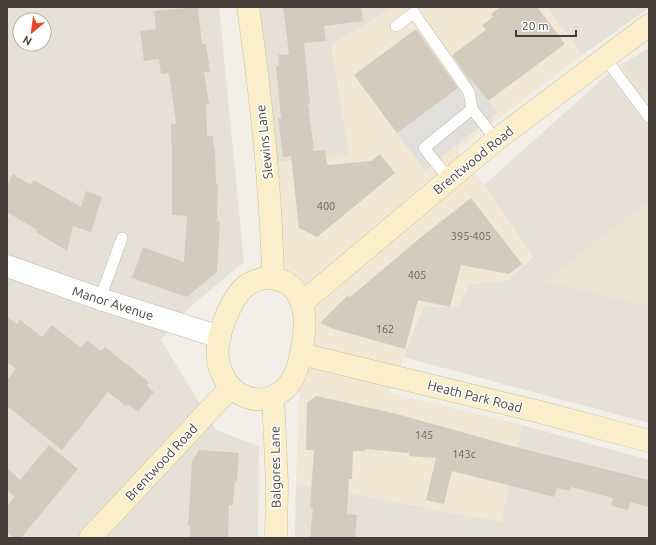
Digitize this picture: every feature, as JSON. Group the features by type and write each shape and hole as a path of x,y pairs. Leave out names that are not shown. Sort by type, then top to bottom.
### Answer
{"street":[{"name":"Slewins Lane","path":"248,7 257,70 272,221 273,278"},
{"name":"Brentwood Road","path":"302,302 496,140 649,25"},
{"name":"Manor Avenue","path":"7,266 100,299 220,337"},
{"path":"264,278 273,278 280,280 293,288 302,302 305,312 306,325 301,354 293,379 283,391 264,400 246,398 231,387 224,379 218,359 220,337 227,315 241,291 255,281 264,278"},
{"name":"Heath Park Road","path":"301,354 540,412 649,441"},
{"name":"Brentwood Road","path":"90,538 231,387"},
{"name":"Balgores Lane","path":"273,397 277,482 276,538"}],"lane":[{"path":"396,26 414,13 469,92 472,109 496,140"},
{"path":"604,58 649,117"},
{"path":"449,179 424,148 472,109"},
{"path":"100,299 122,238"}],"shaded area":[{"path":"7,7 219,7 244,262 191,306 161,340 216,430 259,446 258,538 7,538"},
{"path":"245,7 395,7 331,45 349,155 266,163"},
{"path":"395,7 547,7 582,55 457,150 484,185 533,256 506,281 470,284 457,307 424,306 389,393 522,425 501,522 296,483 303,302 273,278 266,163 349,155 331,44"},
{"path":"547,7 649,7 649,8 582,55"},
{"path":"649,48 649,97 623,63"},
{"path":"623,63 649,97 649,127 608,74"},
{"path":"608,74 649,127 649,201 546,281 649,306 649,423 403,357 424,306 457,307 470,284 506,281 533,257 484,185"},
{"path":"470,78 497,113 425,170 397,133"},
{"path":"649,201 649,306 545,281"},
{"path":"522,425 649,460 649,538 295,538 296,483 501,522"}],"building":[{"path":"198,7 202,44 206,44 210,72 204,72 209,104 206,105 207,136 213,136 215,148 216,184 218,184 217,221 220,221 217,272 187,297 132,278 143,247 184,262 187,216 172,215 171,124 176,124 169,73 161,74 159,59 144,61 140,31 156,29 154,11"},
{"path":"283,7 361,7 363,21 324,26 326,41 304,43 310,104 308,104 314,151 325,150 327,165 371,161 380,154 395,173 317,237 299,228 291,156 283,157 278,118 281,118 276,66 279,66 278,55 289,54"},
{"path":"501,7 537,7 565,44 488,101 471,79 469,80 452,55 486,30 482,25 493,17 491,14"},
{"path":"416,29 458,88 397,133 354,75"},
{"path":"13,174 31,185 34,180 81,207 86,191 102,197 91,232 73,226 67,251 36,232 37,230 7,212 7,185"},
{"path":"471,198 522,264 509,274 461,265 450,307 418,300 405,349 334,329 320,323 347,296 350,297 420,238"},
{"path":"7,317 17,324 20,320 42,337 52,325 81,348 87,340 101,351 105,347 149,382 147,386 154,392 138,412 128,404 126,406 108,392 62,450 7,406 7,380 16,369 7,362"},
{"path":"316,396 393,413 523,449 649,480 649,507 630,502 628,510 611,506 613,498 571,487 570,491 557,488 554,497 452,471 444,504 426,500 436,458 409,456 410,453 365,449 365,451 353,451 352,479 349,479 347,514 357,515 355,538 310,538 313,508 310,507 314,450 306,450 307,403"},
{"path":"49,445 78,469 21,538 14,538 7,532 7,506 15,497 7,490 7,468 20,480"},
{"path":"199,450 239,453 237,481 235,481 233,505 229,505 228,538 190,538 190,526 188,526 192,462"}]}
